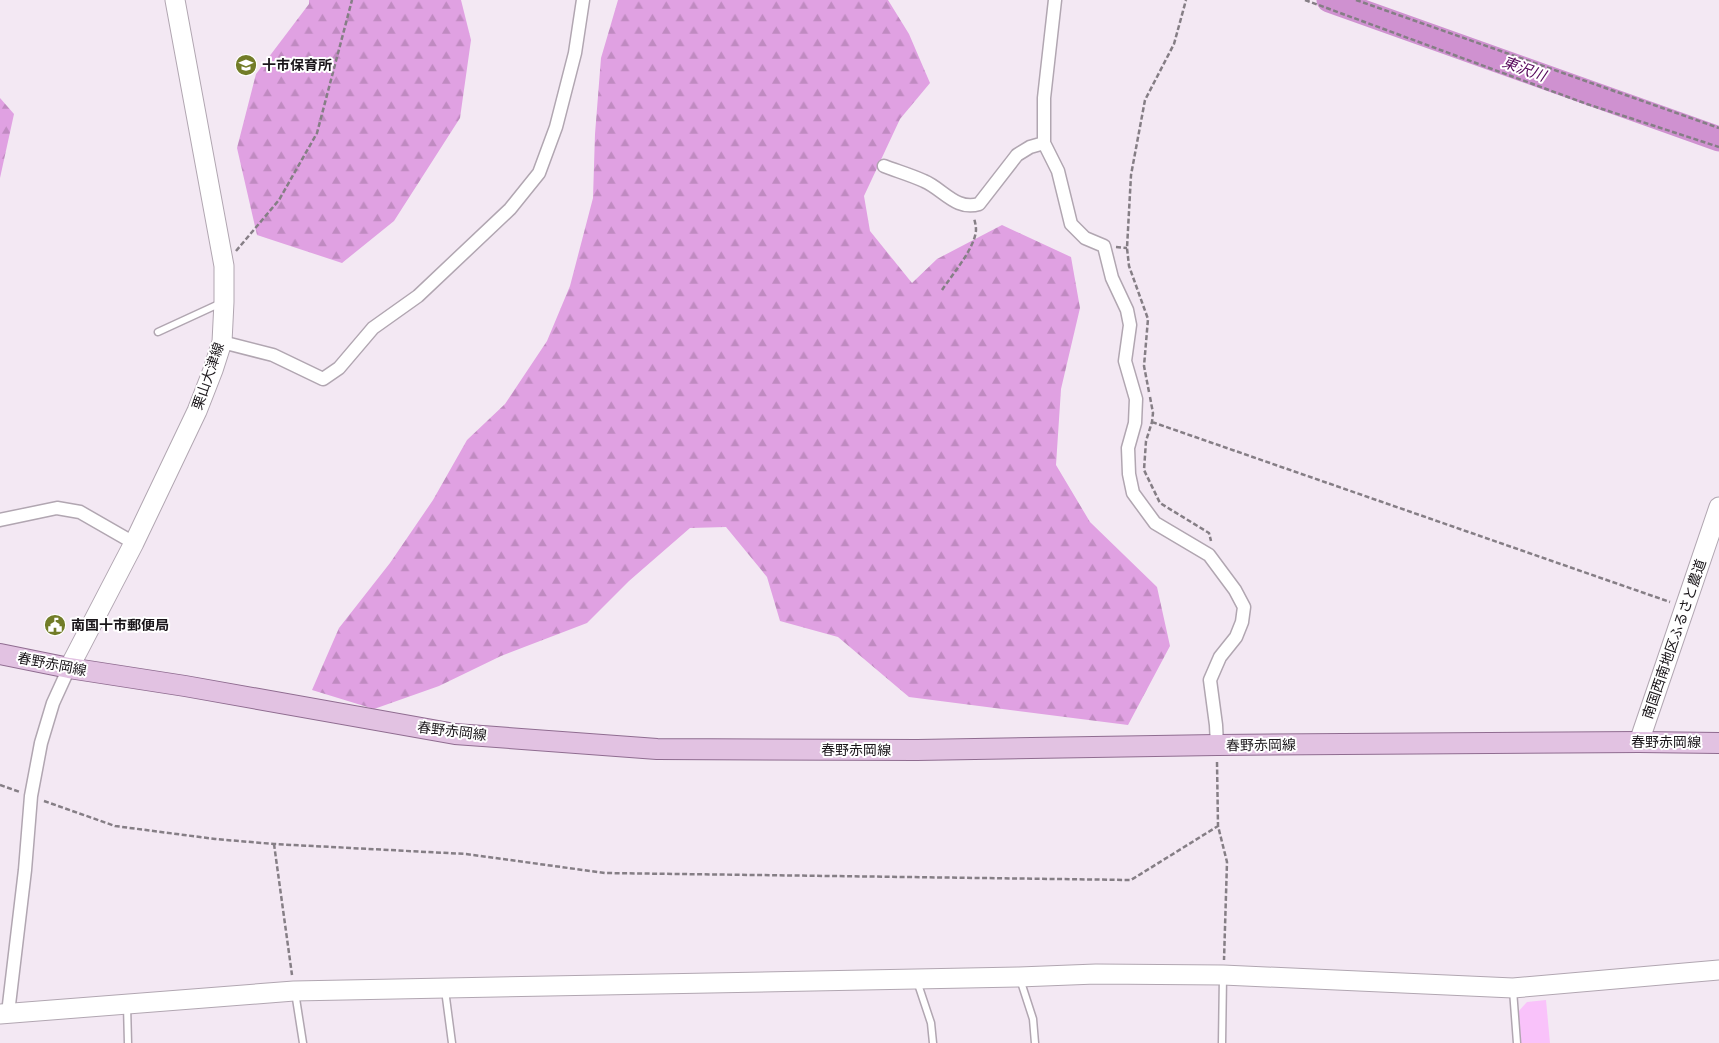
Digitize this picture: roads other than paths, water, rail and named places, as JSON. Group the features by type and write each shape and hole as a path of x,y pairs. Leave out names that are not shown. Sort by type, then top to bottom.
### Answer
{"main road":[{"name":"春野赤岡線","path":"0,654 69,668 185,686 456,734 657,749 917,750 1639,742 1719,743"}],"street":[{"name":"栗山大津線","path":"69,668 134,543 197,411 222,342 224,266 174,0"},
{"path":"222,342 273,355 323,379 339,368 373,328 418,296 510,209 539,173 556,127 575,53 583,0"},
{"path":"1055,0 1044,98 1044,144 1058,171 1071,224 1085,238 1104,246 1112,278 1127,310 1130,325 1125,361 1136,399 1135,423 1128,448 1129,474 1133,493 1155,523 1209,555 1235,590 1244,607 1242,622 1236,637 1220,657 1210,680 1217,746"},
{"path":"884,166 926,181 949,199 971,207 979,204 1017,155 1030,147 1044,144"},
{"name":"南国西南地区ふるさと農道","path":"1639,742 1719,507"},
{"path":"0,520 57,508 80,512 134,543"},
{"path":"69,668 53,703 41,743 31,796 26,870 4,1014 294,991 1096,974 1223,975 1513,988 1719,970"}],"lane":[{"path":"158,332 224,302"},
{"path":"1222,1043 1223,975"},
{"path":"1019,977 1033,1019 1035,1043"},
{"path":"916,979 931,1023 933,1043"},
{"path":"1513,988 1518,1043"},
{"path":"445,989 452,1043"},
{"path":"294,991 303,1043"},
{"path":"127,1004 128,1043"}],"waterway":[{"name":"東沢川","path":"1329,0 1719,139"}],"place":[{"name":"十市保育所","path":"246,65"},
{"name":"南国十市郵便局","path":"55,625"}]}
